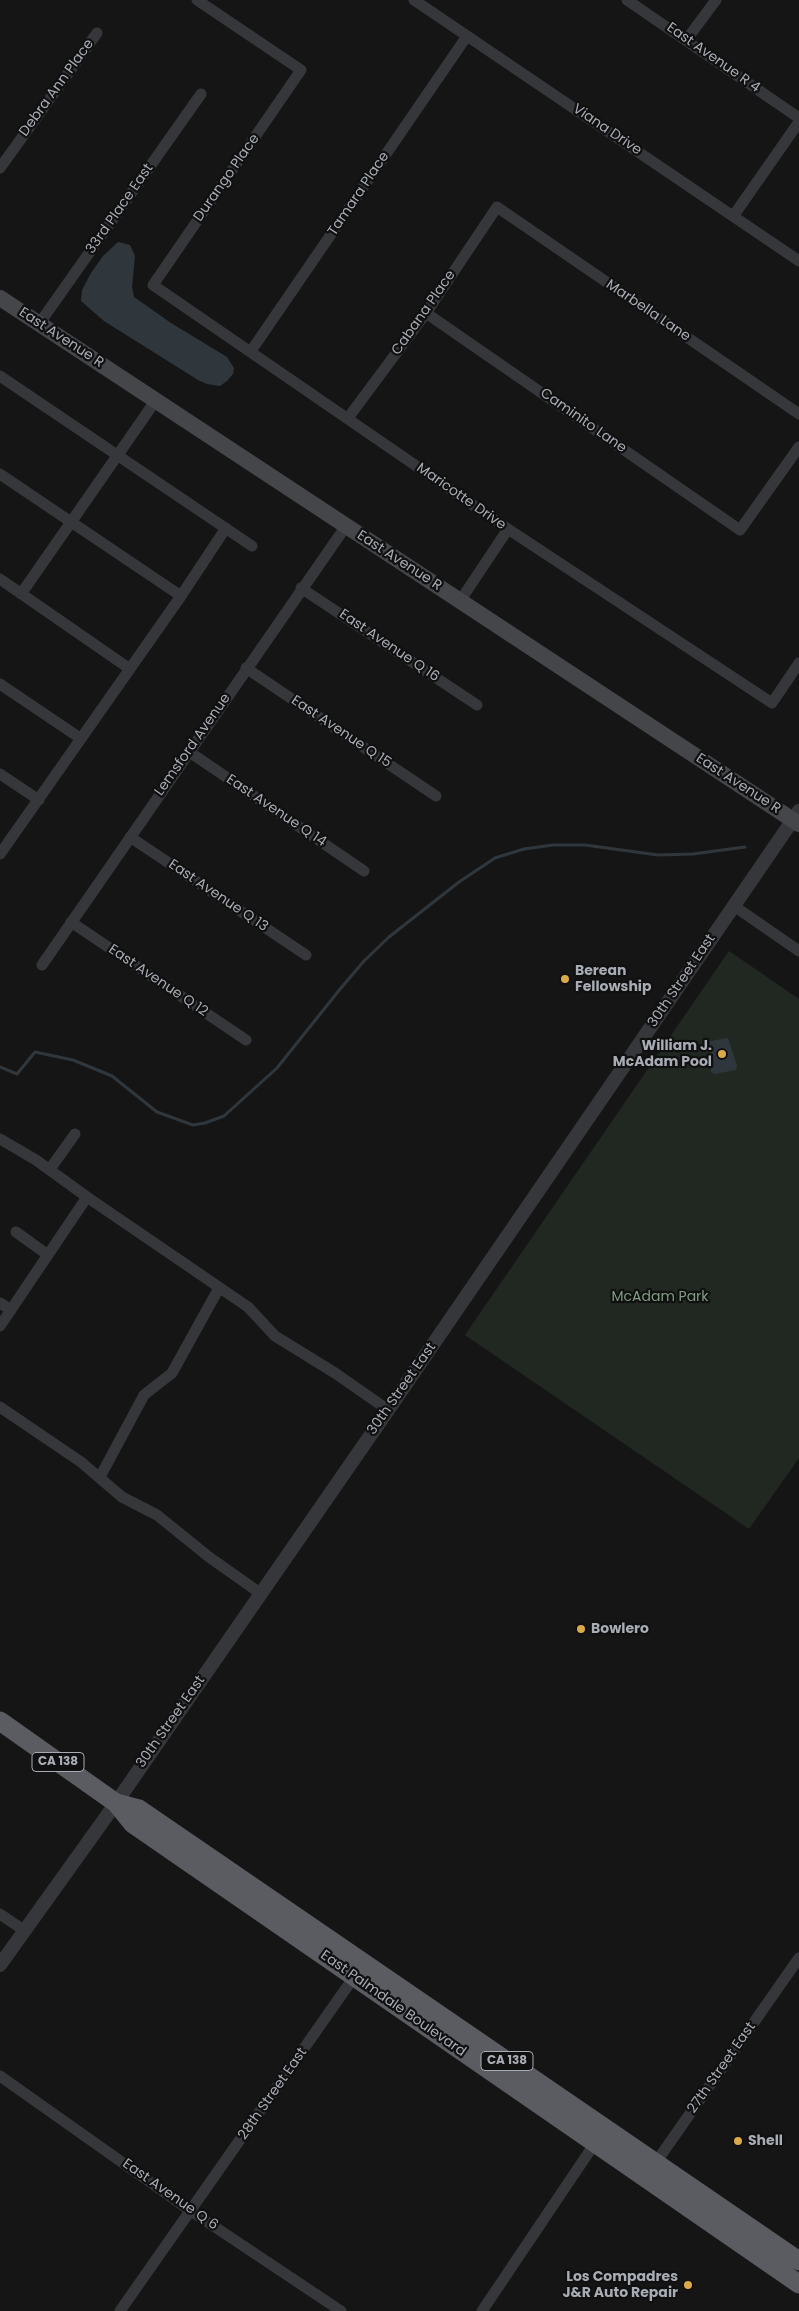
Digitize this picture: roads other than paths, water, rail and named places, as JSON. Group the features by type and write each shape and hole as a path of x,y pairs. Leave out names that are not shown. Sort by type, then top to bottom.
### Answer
{"highway":[{"name":"East Palmdale Boulevard","path":"0,1721 116,1803 133,1824 596,2143 651,2170 799,2261"},
{"name":"East Palmdale Boulevard","path":"116,1803 139,1809 651,2170 799,2284"}],"main road":[{"name":"East Avenue R","path":"0,298 460,601 797,818"}],"street":[{"name":"Durango Place","path":"153,285 301,70 197,0"},
{"name":"Viana Drive","path":"414,0 734,215 799,261"},
{"name":"East Avenue R 4","path":"627,0 687,39 799,118"},
{"path":"687,39 716,0"},
{"name":"Debra Ann Place","path":"0,168 97,33"},
{"name":"Tamara Place","path":"251,351 467,36"},
{"name":"33rd Place East","path":"39,324 201,94"},
{"path":"734,215 799,122"},
{"name":"Cabana Place","path":"348,418 426,313 497,207"},
{"name":"Marbella Lane","path":"497,207 799,414"},
{"name":"Maricotte Drive","path":"153,285 508,529 772,703 799,663"},
{"name":"Caminito Lane","path":"426,313 740,530 799,447"},
{"path":"0,376 252,546"},
{"path":"22,594 156,400"},
{"path":"0,474 181,596"},
{"name":"Lemsford Avenue","path":"42,964 301,588 346,526"},
{"path":"0,854 181,596 226,528"},
{"path":"460,601 508,529"},
{"path":"0,579 130,669"},
{"name":"East Avenue Q 16","path":"301,588 477,705"},
{"name":"East Avenue Q 15","path":"246,668 436,796"},
{"path":"0,684 80,738"},
{"name":"East Avenue Q 14","path":"188,751 364,871"},
{"path":"0,774 39,800"},
{"name":"30th Street East","path":"0,1965 116,1803 734,906 797,818"},
{"name":"East Avenue Q 13","path":"130,837 306,955"},
{"path":"734,906 799,951"},
{"name":"East Avenue Q 12","path":"71,922 246,1040"},
{"path":"50,1169 75,1134"},
{"path":"0,1139 50,1169 87,1197 248,1306 275,1336 335,1373 388,1410"},
{"path":"0,1326 87,1197"},
{"path":"16,1232 48,1255"},
{"path":"100,1478 144,1395 172,1373 219,1288"},
{"path":"0,1303 11,1310"},
{"path":"0,1407 81,1462 122,1498 157,1516 209,1557 260,1593"},
{"path":"0,1914 25,1931"},
{"name":"27th Street East","path":"651,2170 799,1958"},
{"name":"28th Street East","path":"120,2311 354,1977"},
{"name":"East Avenue Q 6","path":"0,2076 191,2211 341,2311"},
{"path":"482,2311 596,2143"}],"waterway":[{"path":"0,1067 17,1074 35,1052 73,1060 112,1076 157,1112 193,1125 205,1123 224,1116 277,1068 364,961 389,937 459,882 495,858 524,849 553,845 585,845 658,855 693,854 745,847"}],"place":[{"name":"Berean Fellowship","path":"565,979"},
{"name":"William J. McAdam Pool","path":"722,1054"},
{"name":"Bowlero","path":"581,1629"},
{"name":"Shell","path":"738,2141"},
{"name":"Los Compadres J&R Auto Repair","path":"688,2285"}],"park label":[{"name":"McAdam Park","path":"660,1297"}]}
